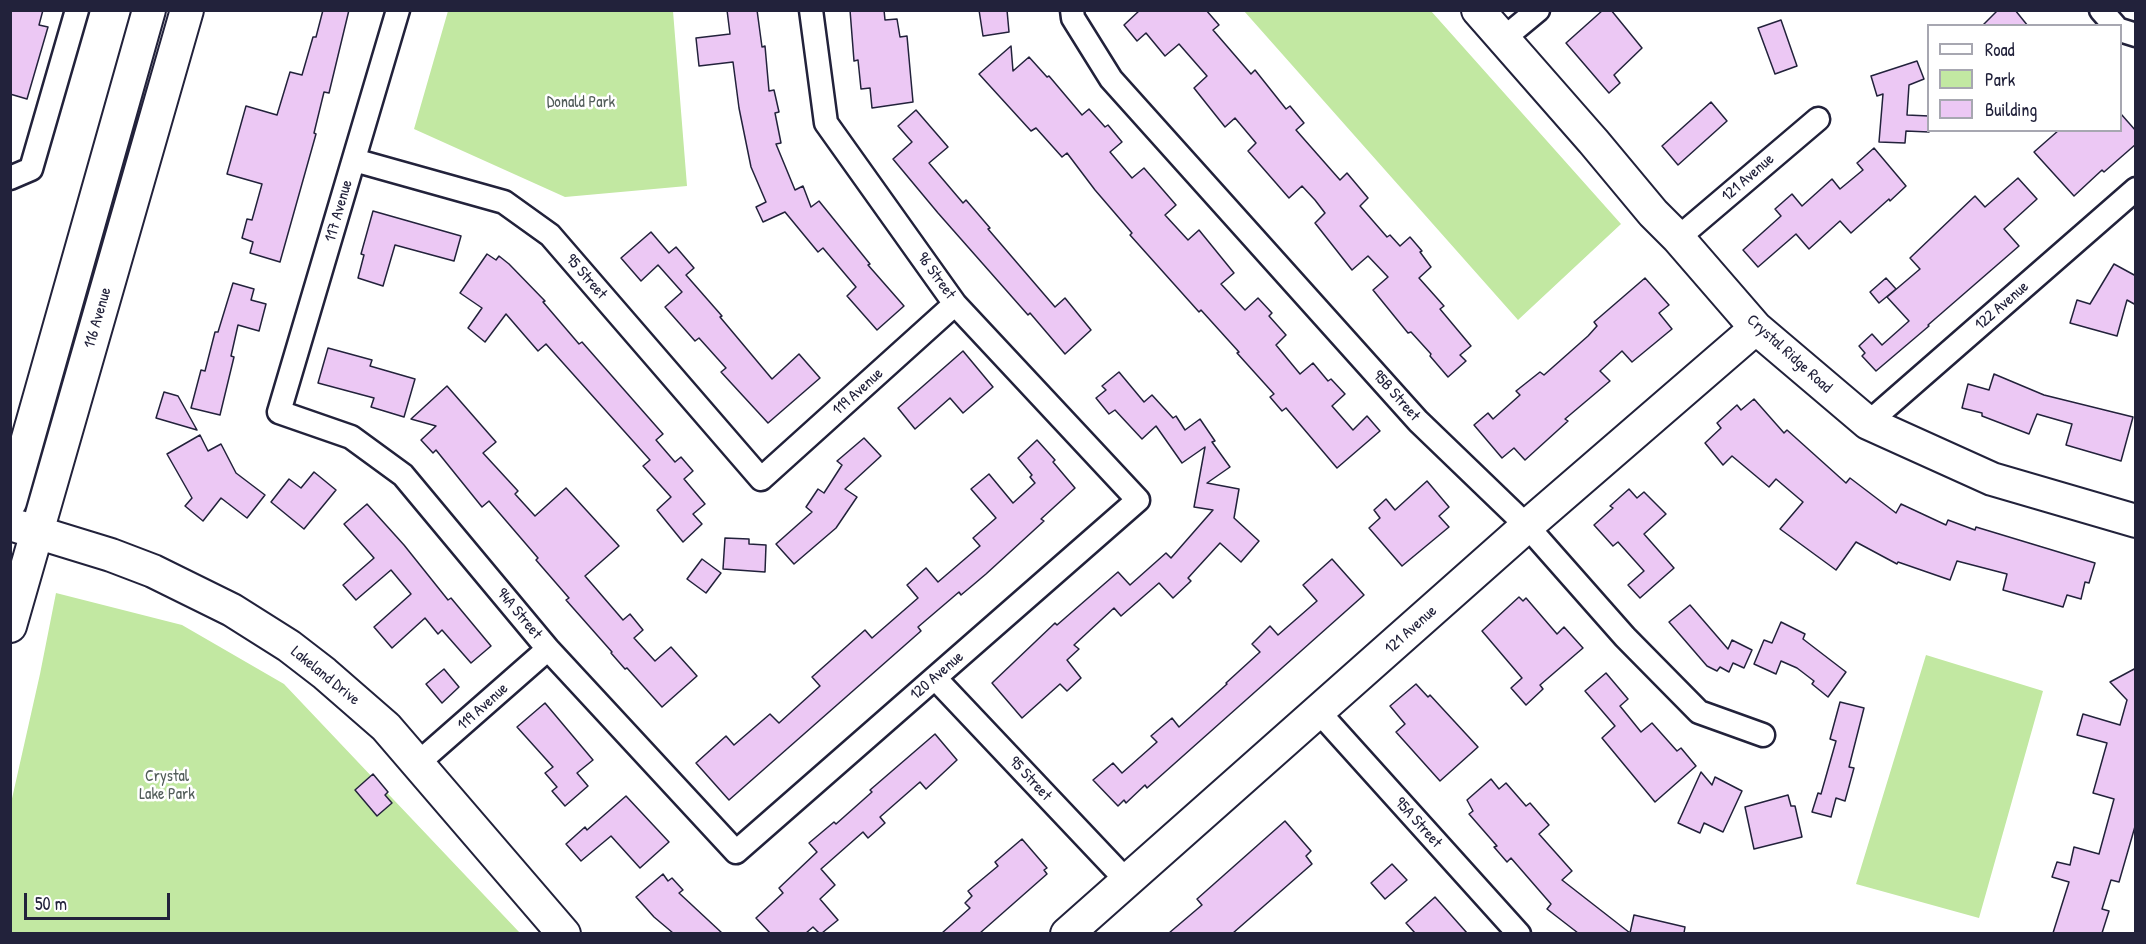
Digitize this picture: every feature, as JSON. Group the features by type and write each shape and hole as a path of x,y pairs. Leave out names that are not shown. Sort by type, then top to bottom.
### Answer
{"street":[{"path":"10,178 31,169 77,10"},
{"name":"116 Avenue","path":"10,502 149,10"},
{"name":"116 Avenue","path":"10,626 24,528 187,10"},
{"name":"117 Avenue","path":"279,412 398,10"},
{"name":"96 Street","path":"811,10 826,123 955,304 1138,500"},
{"name":"95B Street","path":"1072,10 1073,18 1111,79 1418,421 1527,526 1625,637 1699,712 1763,735"},
{"name":"Crystal Ridge Road","path":"1478,10 1653,213 1756,327 1868,423 1992,479 2136,521"},
{"path":"1503,39 1538,10"},
{"path":"2101,10 2113,24"},
{"name":"121 Avenue","path":"1678,238 1818,119"},
{"name":"95 Street","path":"354,160 504,202 550,235 761,479"},
{"name":"122 Avenue","path":"1868,423 2136,189"},
{"name":"119 Avenue","path":"761,479 955,304"},
{"name":"121 Avenue","path":"1067,933 1527,526 1756,327"},
{"name":"94A Street","path":"279,412 351,437 403,475 548,649 736,852"},
{"name":"120 Avenue","path":"736,852 1138,500"},
{"name":"Lakeland Drive","path":"24,528 153,571 199,592 256,624 289,646 386,727 564,933"},
{"name":"119 Avenue","path":"417,764 548,649"},
{"name":"95 Street","path":"935,678 1126,880"},
{"name":"95A Street","path":"1318,711 1519,933"}],"green space":[{"name":"Donald Park","path":"448,11 673,11 687,186 565,197 414,129"},
{"path":"1244,11 1431,11 1621,224 1518,320"},
{"name":"Crystal Lake Park","path":"56,593 182,625 284,684 520,933 11,934 11,803"},
{"path":"1926,655 2043,691 1979,918 1856,884"}],"building":[{"path":"10,10 43,10 39,25 48,27 27,99 10,94"},
{"path":"323,10 349,10 329,93 324,92 314,133 316,134 280,262 250,253 253,242 242,238 247,219 252,220 262,184 227,174 246,106 277,115 290,72 302,75"},
{"path":"727,10 757,10 762,47 765,46 769,91 774,90 779,112 775,113 781,143 776,144 795,190 803,186 811,207 819,201 870,264 868,265 904,306 877,330 847,296 856,287 823,248 818,252 785,212 763,222 756,207 766,202 751,167 739,108 733,62 699,66 696,38 730,34"},
{"path":"850,10 884,10 885,20 897,19 900,37 907,36 913,102 872,108 870,88 861,89 858,60 854,61"},
{"path":"979,10 1007,10 1009,32 983,36"},
{"path":"1140,10 1206,10 1219,25 1213,30 1251,74 1255,70 1286,109 1290,106 1304,123 1296,130 1340,180 1347,173 1368,198 1360,206 1387,237 1390,235 1400,246 1410,237 1422,251 1420,252 1431,267 1419,278 1444,306 1440,309 1471,346 1460,355 1466,361 1448,377 1430,356 1431,354 1411,332 1408,333 1373,290 1388,277 1368,256 1352,270 1315,223 1325,213 1315,200 1302,186 1289,198 1248,151 1256,143 1235,118 1225,127 1194,88 1207,76 1179,44 1165,56 1146,33 1137,41 1124,25"},
{"path":"1603,10 1611,10 1642,48 1614,75 1620,83 1609,93 1566,43"},
{"path":"1998,10 2015,10 2026,24 1984,24"},
{"path":"1781,20 1797,66 1775,74 1758,28"},
{"path":"1011,46 1013,71 1029,57 1047,77 1049,76 1082,115 1089,109 1105,127 1108,125 1122,142 1110,152 1132,178 1144,168 1176,205 1165,215 1188,240 1199,230 1234,273 1221,284 1245,310 1258,298 1272,313 1269,316 1286,335 1276,345 1300,374 1313,363 1328,381 1331,379 1345,394 1332,406 1353,430 1367,416 1380,431 1337,468 1286,408 1282,411 1270,397 1274,394 1237,353 1239,352 1201,310 1199,312 1130,235 1132,233 1067,153 1062,157 1036,128 1031,131 979,74"},
{"path":"1917,61 1924,79 1909,85 1907,115 1927,116 1927,132 1906,131 1905,143 1879,142 1883,94 1877,96 1871,76"},
{"path":"1711,102 1727,121 1678,165 1662,146"},
{"path":"916,110 948,147 929,163 963,203 966,200 1055,307 1065,298 1091,330 1065,354 938,213 893,159 912,142 898,126"},
{"path":"2122,115 2136,131 2136,144 2104,172 2102,170 2074,196 2034,152 2057,132 2122,132"},
{"path":"1874,148 1906,186 1851,233 1840,221 1809,249 1796,234 1758,267 1743,250 1781,216 1775,209 1792,194 1802,206 1832,179 1840,189 1863,170 1857,163"},
{"path":"2018,178 2037,199 2004,229 2019,246 1876,371 1862,356 1865,353 1859,346 1872,334 1882,345 1909,321 1887,297 1920,269 1910,258 1975,196 1985,207"},
{"path":"373,211 461,236 454,261 395,245 383,286 358,278 364,255 361,254"},
{"path":"651,232 669,253 676,247 694,268 686,275 772,379 799,354 820,378 768,423 721,372 726,368 699,338 695,341 665,307 682,292 658,265 641,281 621,258"},
{"path":"487,254 496,260 499,256 509,264 545,301 543,302 579,344 582,342 663,434 656,440 675,462 681,457 693,471 684,479 705,504 693,514 702,524 683,542 657,510 671,497 643,466 650,460 546,344 538,351 506,314 485,342 468,328 482,308 460,293"},
{"path":"2114,264 2136,276 2136,305 2127,300 2117,336 2070,323 2077,300 2090,304"},
{"path":"1645,278 1669,305 1659,313 1672,329 1632,362 1622,351 1600,371 1610,381 1565,419 1568,421 1525,460 1514,448 1502,458 1474,425 1488,413 1493,419 1520,395 1516,391 1540,372 1544,375 1588,336 1597,326 1594,322"},
{"path":"1886,278 1896,289 1879,303 1870,292"},
{"path":"233,283 254,289 251,300 266,304 259,331 238,325 231,356 234,357 220,415 191,408 201,370 205,371 215,332 218,332"},
{"path":"328,348 372,360 370,366 415,379 404,417 371,407 374,398 318,383"},
{"path":"963,351 993,387 963,413 950,398 915,429 898,408"},
{"path":"1119,372 1144,402 1152,395 1173,418 1176,416 1185,430 1200,419 1215,441 1212,442 1230,467 1207,483 1239,489 1234,518 1259,541 1241,562 1220,543 1188,578 1191,581 1173,598 1159,583 1121,616 1114,608 1074,645 1079,649 1067,660 1081,678 1067,691 1060,684 1022,718 992,683 1055,623 1057,625 1118,572 1130,585 1166,553 1171,558 1213,510 1194,507 1205,447 1182,463 1156,426 1142,439 1115,410 1109,414 1096,398 1106,390 1102,386"},
{"path":"1994,374 2044,395 2133,417 2121,461 2066,445 2072,424 2037,414 2029,434 1982,416 1982,413 1962,408 1968,384 1989,390"},
{"path":"447,386 496,442 483,453 518,491 515,494 535,516 566,488 619,546 585,576 623,620 630,614 643,630 634,638 655,661 671,647 697,676 662,707 627,668 625,669 566,600 569,598 536,560 538,558 489,501 482,507 436,450 433,453 421,440 436,426 411,419"},
{"path":"164,392 178,396 197,430 156,418"},
{"path":"1754,399 1784,433 1787,430 1846,483 1850,478 1896,513 1901,504 1946,525 1948,520 1975,530 1976,527 2095,563 2089,583 2085,582 2081,599 2067,595 2063,607 2003,590 2007,574 1957,561 1950,580 1898,562 1897,564 1856,542 1836,570 1780,529 1803,502 1776,479 1769,487 1732,456 1723,465 1705,443 1721,428 1717,423 1737,405 1741,410"},
{"path":"200,435 208,451 221,444 236,473 265,495 247,518 221,498 203,521 185,506 192,498 167,454"},
{"path":"864,438 881,456 845,489 857,497 836,528 794,564 776,544 812,512 806,507 818,489 824,493 842,465 837,461"},
{"path":"1037,440 1075,488 1041,519 1044,521 986,574 961,595 959,592 918,627 921,631 729,800 696,763 726,736 734,745 770,714 779,723 820,686 812,677 865,630 872,638 918,598 907,585 926,568 938,582 980,546 973,538 996,518 971,489 989,474 1013,503 1035,483 1030,477 1032,475 1018,458"},
{"path":"314,472 336,490 304,529 271,502 289,479 301,488"},
{"path":"1427,481 1449,507 1439,516 1449,527 1402,566 1369,528 1380,518 1374,510 1386,499 1395,510"},
{"path":"1629,489 1637,498 1644,492 1666,514 1644,534 1674,568 1640,598 1628,585 1644,571 1618,542 1613,546 1594,525"},
{"path":"367,504 404,545 448,600 451,598 491,646 471,663 442,630 438,634 425,618 392,648 374,627 411,594 391,570 356,600 343,585 374,558 344,524"},
{"path":"725,538 749,539 749,544 766,545 765,572 723,569"},
{"path":"702,559 721,573 706,593 687,579"},
{"path":"1332,559 1364,595 1147,788 1145,785 1126,803 1124,800 1118,806 1093,780 1113,763 1122,773 1157,742 1151,736 1172,718 1179,727 1260,652 1252,644 1270,626 1278,635 1317,601 1303,585"},
{"path":"1519,597 1523,601 1526,598 1557,634 1564,627 1583,648 1540,685 1543,689 1526,705 1511,688 1522,678 1482,631"},
{"path":"1690,605 1728,649 1732,640 1752,650 1744,668 1733,663 1729,672 1720,667 1717,671 1707,666 1669,622"},
{"path":"1781,622 1805,634 1803,639 1846,672 1828,697 1812,684 1814,681 1797,668 1781,661 1776,674 1754,664 1764,640 1772,643"},
{"path":"2136,668 2136,823 2119,882 2111,880 2102,909 2109,911 2102,933 2053,933 2069,882 2052,877 2057,862 2070,865 2074,847 2099,854 2114,799 2093,793 2107,743 2077,735 2083,714 2120,725 2127,700 2110,682"},
{"path":"444,669 459,687 442,703 426,684"},
{"path":"1606,673 1628,699 1620,706 1641,732 1652,723 1677,751 1681,748 1696,766 1655,802 1602,738 1615,726 1585,691"},
{"path":"1416,684 1428,697 1430,695 1478,747 1440,781 1396,732 1405,724 1390,706"},
{"path":"1840,702 1864,708 1849,767 1854,768 1845,801 1836,798 1831,817 1812,812 1818,793 1821,794 1836,741 1830,739"},
{"path":"545,703 593,760 577,773 588,786 565,806 552,791 557,787 545,773 553,767 517,727"},
{"path":"935,734 957,760 926,789 920,782 880,817 885,823 868,838 863,832 821,869 835,885 820,899 838,920 822,933 813,927 806,933 770,933 756,918 783,893 779,888 817,852 809,843 834,822 836,824 872,792 870,790"},
{"path":"1701,772 1712,785 1715,777 1742,791 1723,832 1704,823 1700,833 1678,823"},
{"path":"373,774 388,792 385,795 392,803 377,816 355,790"},
{"path":"1491,779 1499,789 1506,783 1526,806 1530,803 1549,825 1539,834 1572,871 1562,880 1630,933 1578,933 1547,909 1551,904 1511,858 1507,862 1494,847 1497,846 1469,814 1473,811 1467,800"},
{"path":"1788,795 1791,806 1795,806 1802,837 1754,849 1745,807"},
{"path":"626,796 669,842 640,868 611,836 581,861 566,844 585,827 587,830"},
{"path":"1285,821 1311,851 1306,856 1312,864 1233,933 1169,933 1202,905 1197,899"},
{"path":"1022,839 1047,868 1044,870 1047,874 980,933 942,933 970,908 965,903 972,896 968,891 998,866 995,862"},
{"path":"1392,864 1407,880 1385,899 1371,883"},
{"path":"663,874 668,881 672,878 683,890 679,893 722,933 673,933 654,917 636,897"},
{"path":"1435,897 1467,933 1415,933 1406,923"},
{"path":"1634,915 1685,927 1684,933 1630,933"}]}
